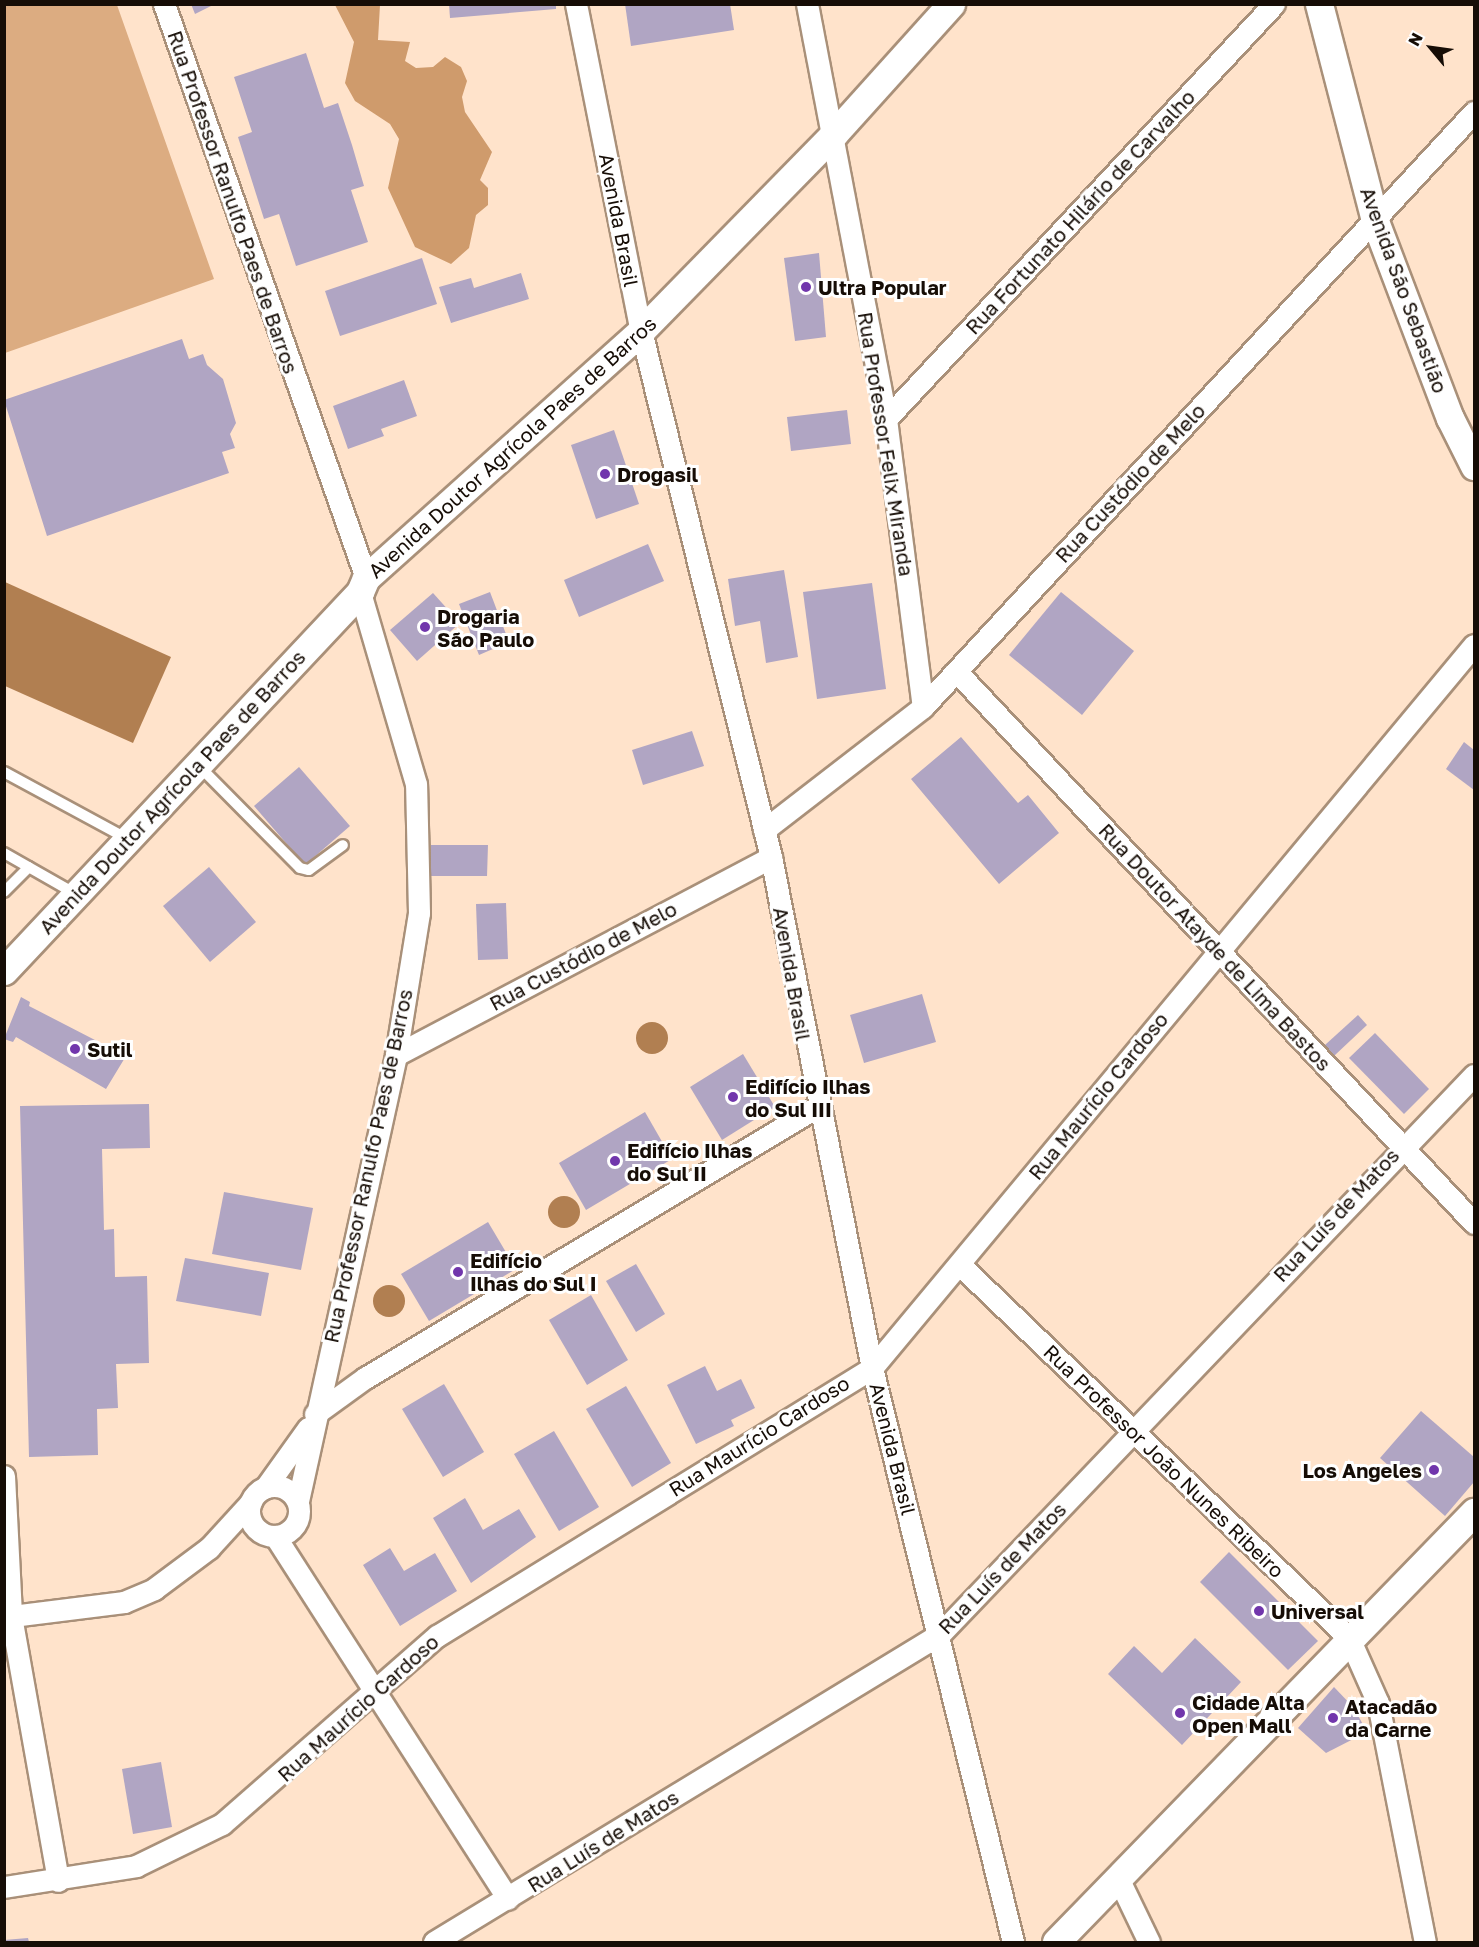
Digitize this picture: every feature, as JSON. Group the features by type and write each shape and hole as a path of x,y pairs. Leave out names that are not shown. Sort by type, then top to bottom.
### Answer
{"street":[{"name":"Rua Professor Ranulfo Paes de Barros","path":"164,4 303,400 363,585 416,784 419,913 396,1055 313,1419 298,1510 297,1573"},
{"name":"Avenida Brasil","path":"576,4 641,331 771,857 817,1107 872,1368 940,1634 1013,1942"},
{"name":"Rua Professor Felix Miranda","path":"807,4 834,134 886,419 923,707"},
{"name":"Avenida Doutor Agrícola Paes de Barros","path":"4,971 363,585 641,331 834,134 951,4"},
{"name":"Rua Fortunato Hilário de Carvalho","path":"886,419 1274,4"},
{"name":"Avenida São Sebastião","path":"1318,4 1375,220 1450,418 1474,466"},
{"name":"Rua Custódio de Melo","path":"764,830 923,707 1474,112"},
{"name":"Rua Maurício Cardoso","path":"4,1887 58,1881 136,1866 222,1824 437,1636 872,1368 1217,950 1474,645"},
{"name":"Rua Doutor Atayde de Lima Bastos","path":"956,671 1474,1223"},
{"name":"Rua Custódio de Melo","path":"396,1055 771,857"},
{"name":"Rua Luís de Matos","path":"434,1942 940,1634 1403,1145 1474,1075"},
{"path":"313,1419 365,1378 817,1107"},
{"name":"Rua Professor João Nunes Ribeiro","path":"960,1264 1349,1638 1378,1703 1425,1942"},
{"path":"324,1374 365,1378"},
{"name":"Rua Professor Ranulfo Paes de Barros","path":"258,1495 313,1419"},
{"path":"4,1476 8,1616 58,1881"},
{"path":"8,1616 124,1602 154,1589 209,1548 258,1495 284,1487 298,1510 292,1529 266,1533 209,1548"},
{"path":"258,1495 251,1521 266,1533 297,1573 372,1694 508,1899"},
{"path":"1056,1942 1119,1880 1349,1638 1474,1512"},
{"path":"1119,1880 1149,1942"}],"lane":[{"path":"197,764 300,868 309,870 343,845"},
{"path":"4,772 128,839"},
{"path":"4,853 77,895"},
{"path":"4,892 29,867"}],"shaded area":[{"path":"4,5 117,5 214,279 5,353"},
{"path":"335,5 380,5 378,40 410,42 405,61 416,68 433,67 445,57 461,67 467,81 462,97 465,112 492,152 480,180 488,188 488,205 476,215 469,248 451,264 415,247 388,188 399,139 390,124 355,101 345,83 354,42"},
{"path":"5,582 171,657 133,743 5,686"},
{"path":"652,1022 663,1027 668,1038 663,1049 652,1054 641,1049 636,1038 641,1027"},
{"path":"564,1196 575,1201 580,1212 575,1223 564,1228 553,1223 548,1212 553,1201"},
{"path":"389,1285 400,1290 405,1301 400,1312 389,1317 378,1312 373,1301 378,1290"}],"building":[{"path":"191,4 215,4 195,14"},
{"path":"449,4 556,4 556,9 450,18"},
{"path":"625,4 730,4 734,30 631,46"},
{"path":"306,53 324,108 338,103 352,145 364,186 351,190 368,242 296,266 279,214 264,219 238,137 252,132 234,77"},
{"name":"Ultra Popular","path":"819,253 826,337 795,341 784,258"},
{"path":"422,258 437,304 340,336 325,291"},
{"path":"521,273 529,299 451,323 439,287 471,278 474,288"},
{"path":"182,339 189,359 203,354 207,365 223,379 236,423 230,434 235,448 222,452 229,473 47,536 4,400"},
{"path":"404,380 417,416 381,429 384,436 348,449 333,406"},
{"path":"847,410 851,444 791,451 787,417"},
{"name":"Drogasil","path":"614,430 639,504 596,519 571,445"},
{"path":"648,544 664,581 579,617 564,580"},
{"path":"784,570 798,657 766,663 760,621 735,626 728,579"},
{"path":"872,583 886,689 817,699 803,592"},
{"path":"490,592 509,642 479,655 459,604"},
{"path":"1061,592 1134,651 1082,715 1009,655"},
{"name":"Drogaria São Paulo","path":"433,593 460,623 417,661 390,630"},
{"path":"692,731 704,766 643,785 632,750"},
{"path":"961,737 1018,803 1028,795 1059,833 999,884 911,779"},
{"path":"1464,742 1474,750 1474,790 1446,769"},
{"path":"299,767 350,826 305,865 254,806"},
{"path":"431,845 488,845 487,876 430,876"},
{"path":"209,867 256,922 210,962 163,906"},
{"path":"506,903 508,959 478,960 476,904"},
{"path":"922,994 936,1042 864,1063 850,1015"},
{"name":"Sutil","path":"21,997 30,1002 29,1006 126,1056 106,1089 16,1037 13,1042 4,1039"},
{"path":"1358,1015 1367,1025 1334,1056 1325,1045"},
{"path":"1375,1033 1429,1089 1404,1114 1349,1058"},
{"name":"Edifício Ilhas do Sul III","path":"743,1054 775,1107 722,1140 690,1087"},
{"path":"149,1104 150,1148 102,1149 104,1230 114,1229 115,1277 147,1276 149,1363 116,1364 118,1408 97,1409 98,1455 29,1457 20,1106"},
{"name":"Edifício Ilhas do Sul II","path":"645,1112 672,1159 586,1210 559,1163"},
{"path":"224,1192 313,1208 301,1270 212,1254"},
{"name":"Edifício Ilhas do Sul I","path":"488,1222 516,1269 429,1321 401,1274"},
{"path":"185,1258 269,1273 261,1316 176,1301"},
{"path":"636,1264 665,1314 636,1332 606,1281"},
{"path":"591,1295 628,1360 587,1385 549,1320"},
{"path":"705,1366 717,1391 741,1379 755,1408 731,1420 734,1426 696,1444 667,1385"},
{"path":"444,1384 484,1452 443,1477 402,1409"},
{"path":"626,1386 671,1463 632,1487 586,1409"},
{"name":"Los Angeles","path":"1421,1411 1474,1457 1474,1482 1445,1516 1380,1458"},
{"path":"554,1431 599,1507 559,1531 514,1454"},
{"path":"465,1498 483,1530 519,1509 536,1537 471,1583 433,1518"},
{"path":"390,1548 404,1571 435,1553 457,1591 400,1626 363,1565"},
{"name":"Universal","path":"1229,1552 1318,1641 1288,1670 1200,1582"},
{"name":"Cidade Alta Open Mall","path":"1195,1638 1241,1682 1182,1745 1108,1674 1134,1646 1162,1673"},
{"name":"Atacadão da Carne","path":"1334,1687 1354,1708 1367,1732 1326,1753 1298,1728"},
{"path":"161,1762 172,1827 133,1834 122,1769"},
{"path":"28,1938 29,1942 4,1942 4,1940"}],"place":[{"name":"Ultra Popular","path":"806,287"},
{"name":"Drogasil","path":"605,474"},
{"name":"Drogaria São Paulo","path":"425,627"},
{"name":"Sutil","path":"75,1049"},
{"name":"Edifício Ilhas do Sul III","path":"733,1097"},
{"name":"Edifício Ilhas do Sul II","path":"615,1161"},
{"name":"Edifício Ilhas do Sul I","path":"458,1272"},
{"name":"Los Angeles","path":"1434,1470"},
{"name":"Universal","path":"1259,1611"},
{"name":"Cidade Alta Open Mall","path":"1180,1713"},
{"name":"Atacadão da Carne","path":"1333,1718"}]}
